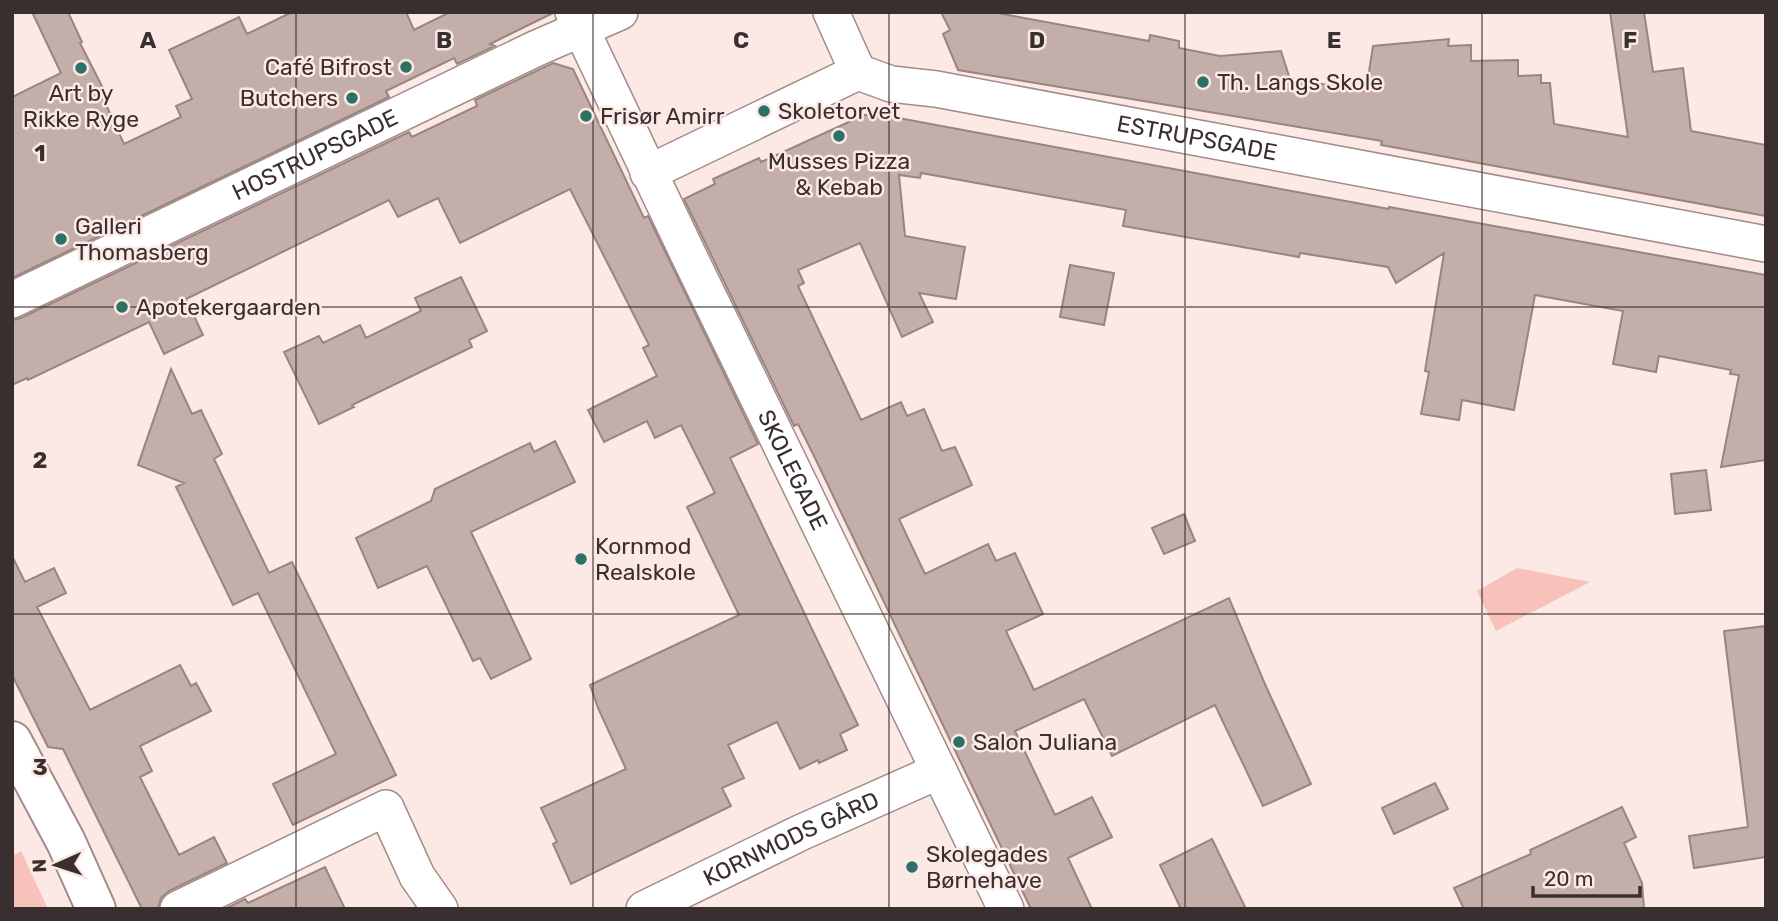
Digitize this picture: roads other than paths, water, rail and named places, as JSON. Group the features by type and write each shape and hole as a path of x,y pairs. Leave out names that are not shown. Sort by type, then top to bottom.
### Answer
{"street":[{"name":"HOSTRUPSGADE","path":"12,300 577,20 620,12"},
{"path":"648,173 858,72 831,12"},
{"name":"SKOLEGADE","path":"577,20 648,173 1006,909"},
{"name":"ESTRUPSGADE","path":"858,72 891,84 936,89 1766,244"},
{"path":"12,741 66,842 96,909"},
{"name":"KORNMODS GÅRD","path":"644,909 803,832 939,771"},
{"path":"178,909 386,808 417,876 440,909"}],"place":[{"name":"Café Bifrost","path":"406,67"},
{"name":"Art by Rikke Ryge","path":"81,68"},
{"name":"Th. Langs Skole","path":"1203,82"},
{"name":"Butchers","path":"352,98"},
{"name":"Skoletorvet","path":"764,111"},
{"name":"Frisør Amirr","path":"586,116"},
{"name":"Musses Pizza & Kebab","path":"839,136"},
{"name":"Galleri Thomasberg","path":"61,239"},
{"name":"Apotekergaarden","path":"122,307"},
{"name":"Kornmod Realskole","path":"581,559"},
{"name":"Salon Juliana","path":"959,742"},
{"name":"Skolegades Børnehave","path":"912,867"}]}
